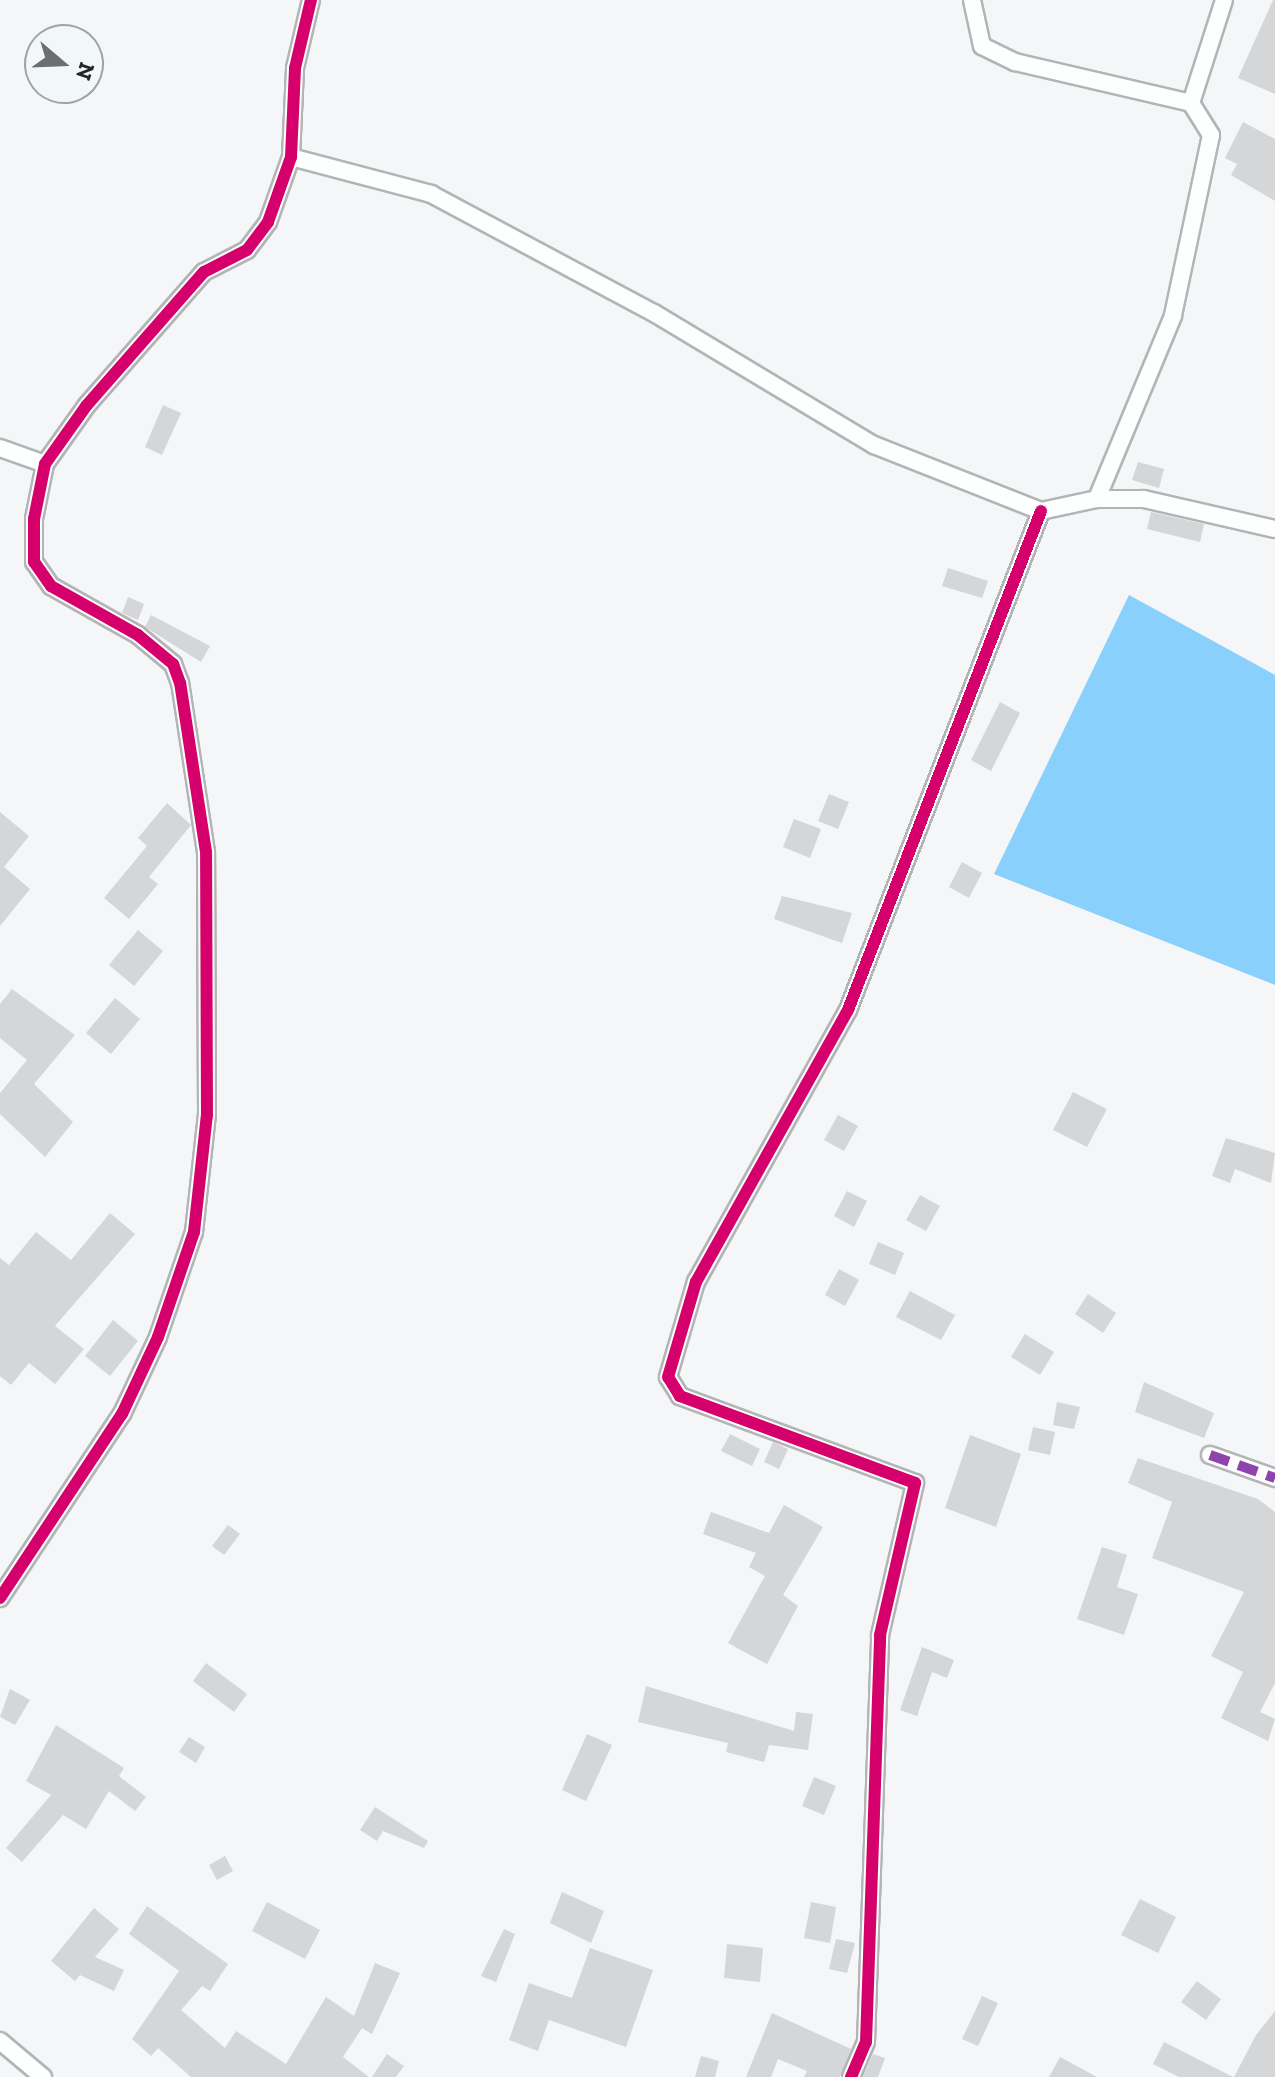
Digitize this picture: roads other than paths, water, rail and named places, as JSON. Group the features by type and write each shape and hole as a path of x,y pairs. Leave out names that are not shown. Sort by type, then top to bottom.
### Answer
{"street":[{"path":"0,1598 122,1414 158,1337 194,1232 207,1115 206,852 180,683 173,664 138,635 51,586 34,562 45,464 204,272 247,250 268,222 291,157 295,68 311,0"},
{"path":"972,0 982,46 1015,62 1191,103 1211,135 1173,316 1097,499"},
{"path":"1191,103 1224,0"},
{"path":"291,157 431,194 654,313 874,445 1041,511 1097,499 1198,506 1275,529"},
{"path":"0,448 45,464"},
{"path":"851,2077 866,2042 880,1635 915,1483 680,1396 668,1377 696,1282 848,1010 1041,511"},
{"path":"1210,1455 1275,1478"},
{"path":"0,2041 43,2077"}],"water":[{"path":"1129,595 1275,675 1275,985 994,874"}]}
